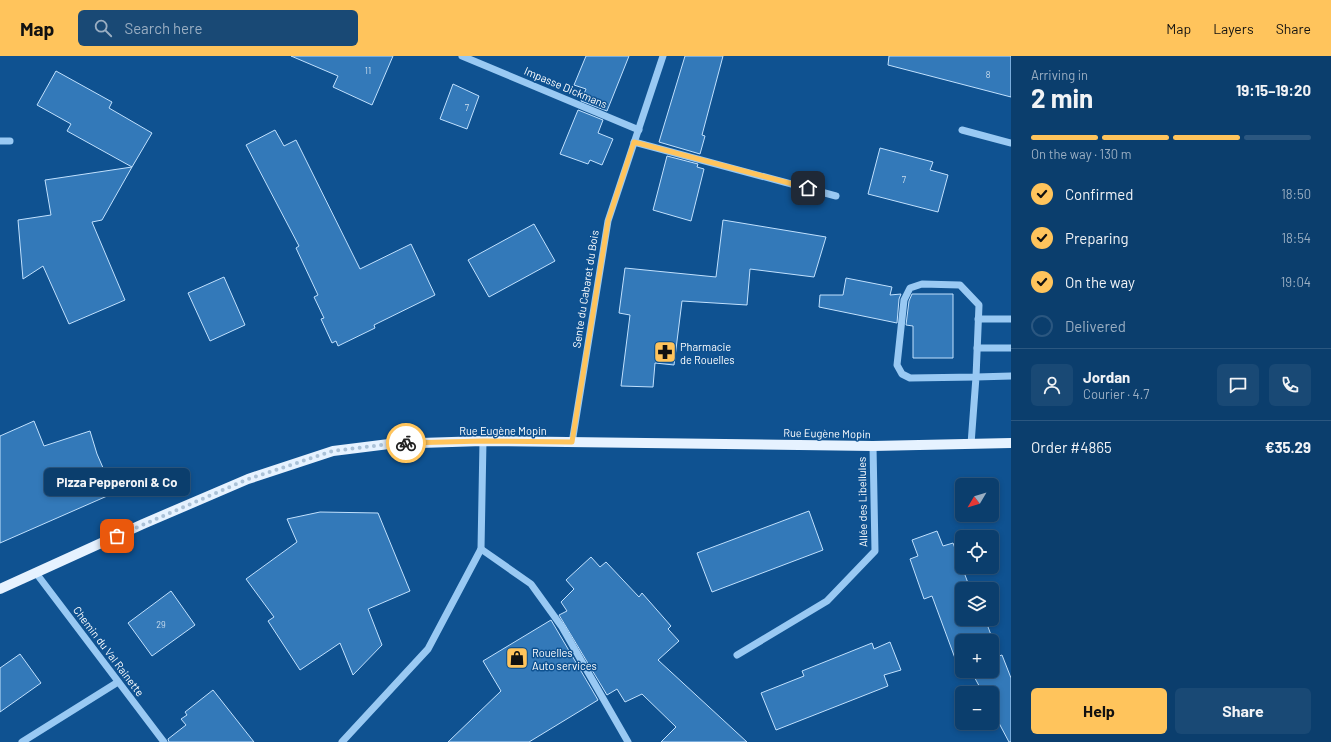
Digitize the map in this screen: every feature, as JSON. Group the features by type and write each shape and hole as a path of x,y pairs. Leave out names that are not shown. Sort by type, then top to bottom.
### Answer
{"main road":[{"name":"Rue Eugène Mopin","path":"0,589 248,479 333,451 389,444 483,441 873,446 1011,443"}],"street":[{"name":"Impasse Dickmans","path":"462,56 638,130"},
{"name":"Sente du Cabaret du Bois","path":"572,442 608,221 663,56"},
{"path":"962,130 1011,143"},
{"path":"0,141 10,141"},
{"path":"634,142 836,196"},
{"path":"971,444 976,377 978,305 960,285 922,284 910,288 904,300 897,365 902,374 910,378 976,377 1011,376"},
{"path":"978,319 1011,319"},
{"path":"977,348 1011,348"},
{"path":"342,742 428,649 481,549 483,441"},
{"name":"Allée des Libellules","path":"737,655 827,601 875,551 873,446"},
{"path":"481,549 531,584 562,627 628,742"},
{"name":"Chemin du Val Rainette","path":"36,573 164,742"},
{"path":"22,742 118,682"}],"building":[{"path":"291,56 393,56 372,105 333,87 338,76"},
{"path":"586,56 629,56 607,111 581,101 586,89 574,85"},
{"path":"685,56 723,56 702,135 705,136 700,154 659,142"},
{"path":"889,56 1011,56 1011,97 888,65"},
{"path":"56,71 112,102 109,108 152,133 132,167 67,131 71,124 37,105"},
{"path":"453,84 479,96 467,129 440,119"},
{"path":"578,110 603,120 598,133 613,139 602,165 590,160 588,164 560,154"},
{"path":"275,130 284,146 296,140 360,269 411,244 435,295 374,325 375,328 338,346 336,341 332,343 321,319 324,318 314,297 318,295 296,248 299,246 246,145"},
{"path":"880,148 933,162 930,170 948,175 938,212 868,194"},
{"path":"667,156 698,164 697,167 704,169 691,221 653,210"},
{"path":"132,167 102,220 92,222 125,300 69,324 43,266 23,279 18,220 51,215 45,180"},
{"path":"723,220 826,237 814,277 750,269 747,305 682,301 674,365 655,363 653,387 621,386 630,315 619,313 625,268 716,277"},
{"path":"534,224 555,261 489,297 468,260"},
{"path":"224,277 245,325 210,341 188,293"},
{"path":"846,278 892,287 890,295 901,294 899,299 897,323 819,307 820,295 843,295"},
{"path":"912,294 953,294 953,358 913,358 913,326 906,325 909,301"},
{"path":"34,421 44,446 90,431 97,454 114,493 0,543 0,436"},
{"path":"809,511 823,550 712,592 697,553"},
{"path":"320,512 378,513 410,591 368,609 382,645 353,675 340,643 300,670 268,621 274,617 246,579 297,542 287,519"},
{"path":"937,531 943,546 953,543 955,548 955,574 965,574 968,582 955,582 955,626 988,626 991,634 955,634 955,658 932,596 924,599 910,559 918,556 912,540"},
{"path":"591,557 600,567 606,562 639,597 642,593 671,626 668,629 679,641 658,660 747,742 661,742 676,727 642,694 625,702 617,689 607,695 559,615 567,611 561,602 574,589 566,580"},
{"path":"171,591 195,625 152,656 128,623"},
{"path":"551,620 598,700 529,742 448,742 501,691 483,661"},
{"path":"890,642 901,670 884,675 888,686 776,730 761,693 804,676 802,671 872,643 874,649"},
{"path":"20,654 41,683 0,712 0,668"},
{"path":"1002,655 1011,678 1011,742 1009,742 999,723 999,686 979,686 975,678 999,678 999,656"},
{"path":"213,690 254,742 169,742 168,739 186,725 181,719 187,715 185,712"}],"way so far":[{"path":"117,536 248,479 333,451 406,443"}],"place":[{"name":"Pharmacie de Rouelles","path":"665,352"},
{"name":"Pizza Pepperoni & Co","path":"117,536"},
{"name":"Rouelles Auto services","path":"517,658"}],"route":[{"path":"406,443 483,441 572,442 608,221 634,142 808,188"}]}
